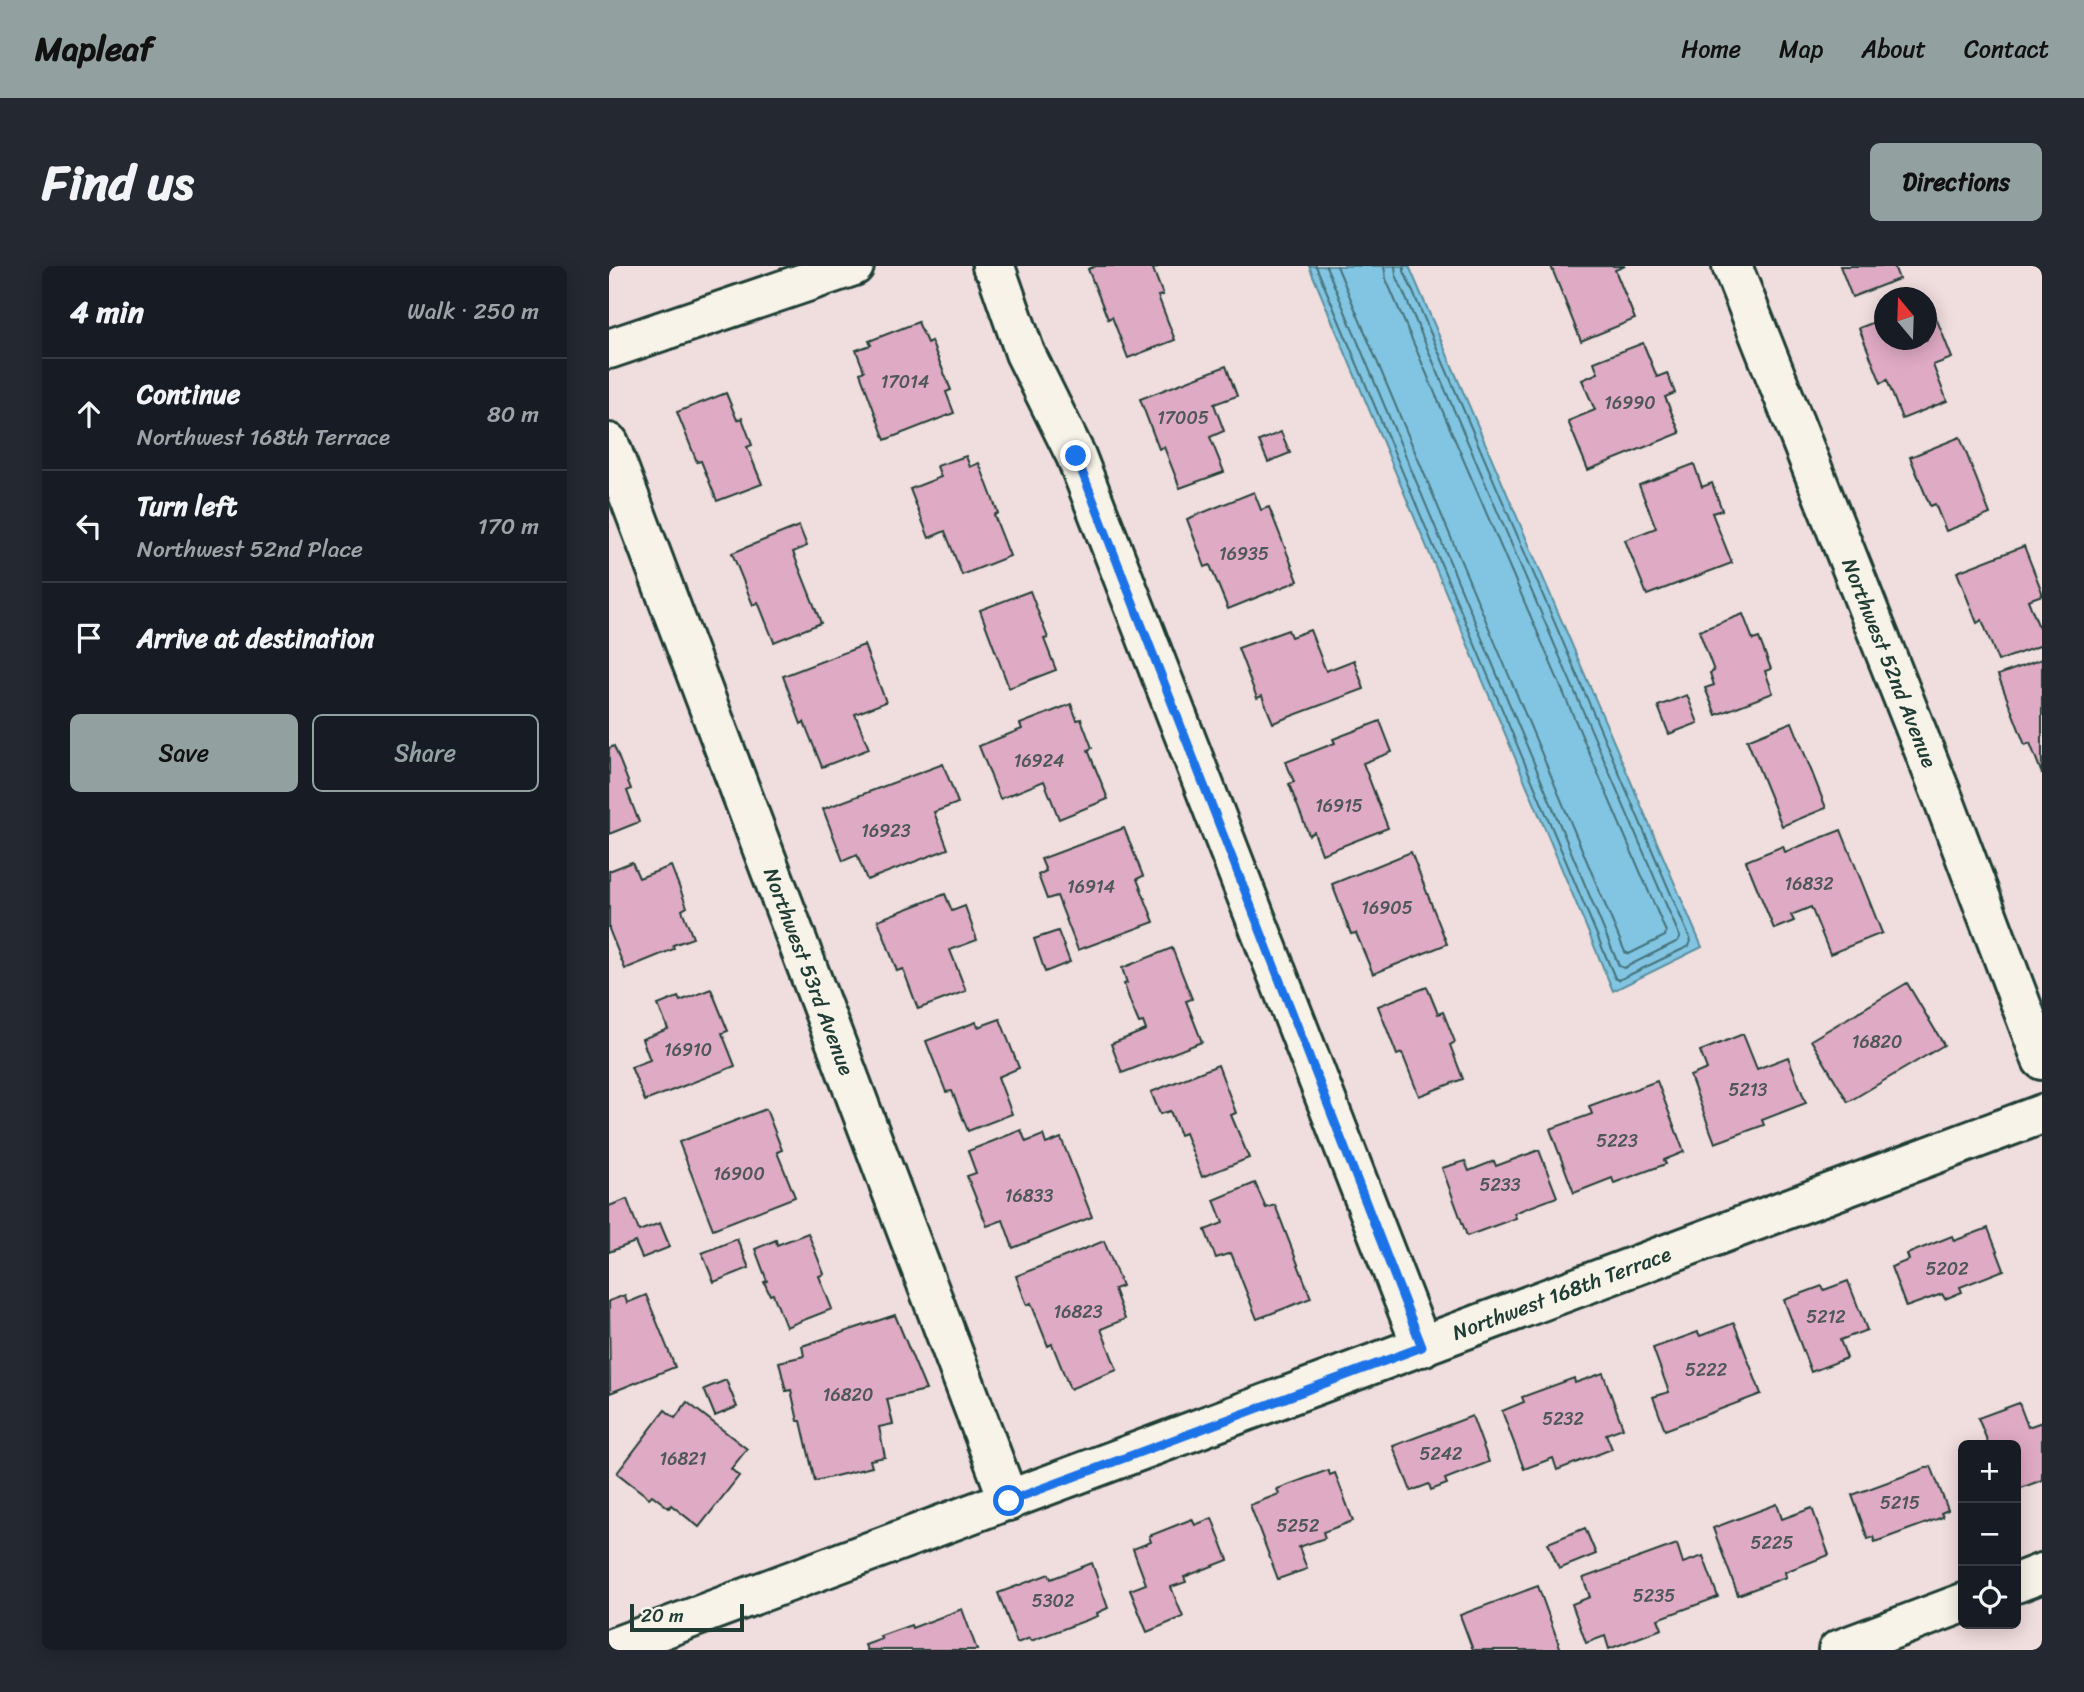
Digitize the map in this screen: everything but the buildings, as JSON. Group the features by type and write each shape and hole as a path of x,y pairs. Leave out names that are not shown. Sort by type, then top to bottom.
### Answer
{"street":[{"path":"609,349 853,266"},
{"path":"992,266 995,267 1025,353 1076,456 1422,1347"},
{"name":"Northwest 52nd Avenue","path":"1733,266 1943,798 2042,1060"},
{"name":"Northwest 53rd Avenue","path":"609,443 1009,1501"},
{"name":"Northwest 168th Terrace","path":"609,1650 2042,1114"},
{"path":"2021,1581 2042,1573"},
{"path":"1838,1650 1958,1605"}],"water":[{"path":"1309,266 1409,266 1702,947 1613,991"}],"route":[{"path":"1009,1501 1422,1347 1076,456"}]}
